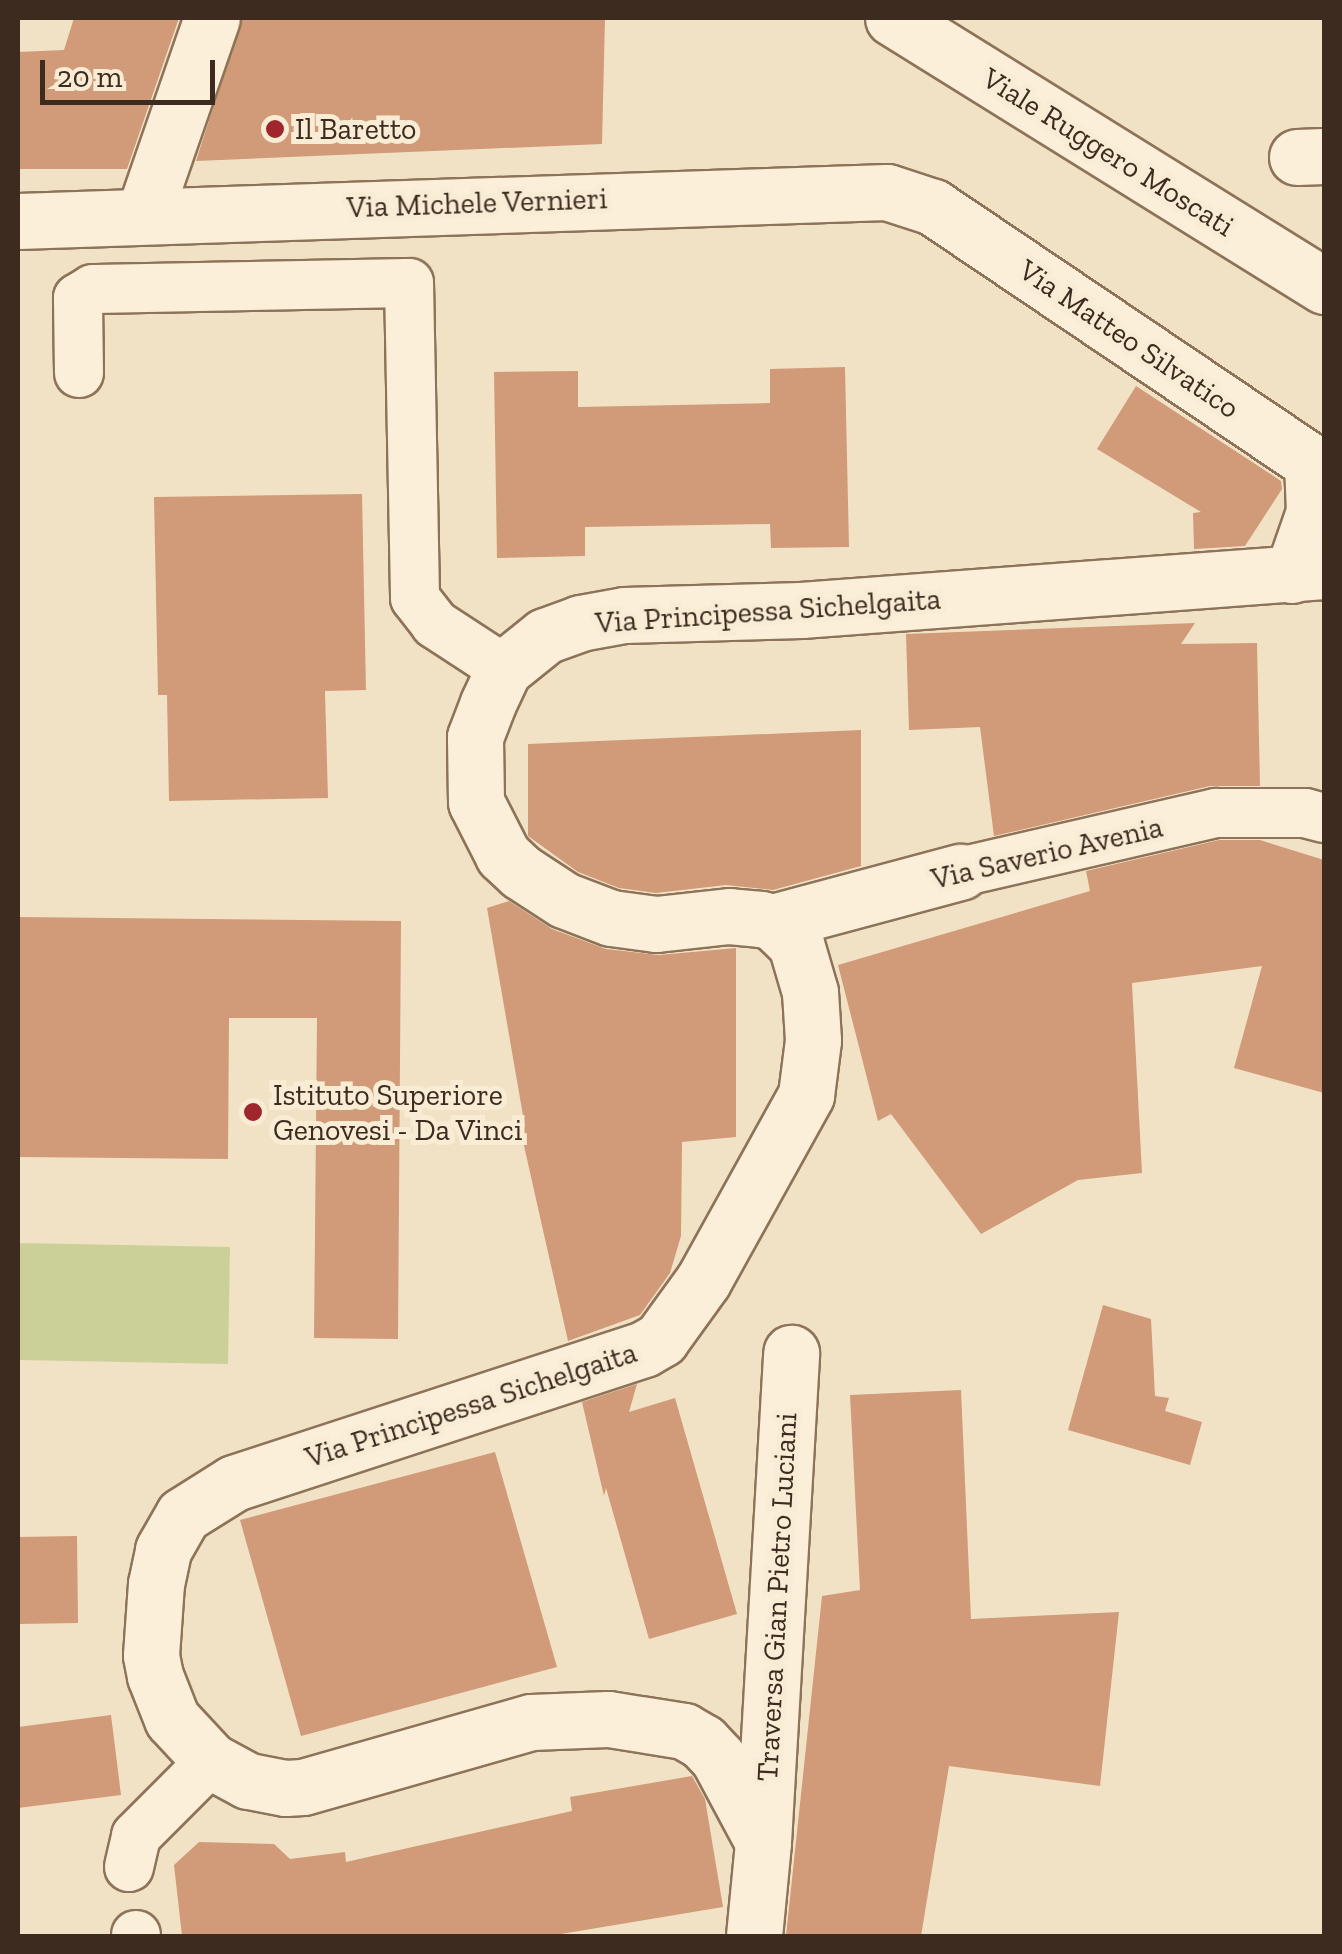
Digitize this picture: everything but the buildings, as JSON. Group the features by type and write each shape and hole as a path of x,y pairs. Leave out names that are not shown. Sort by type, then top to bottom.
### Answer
{"street":[{"path":"144,214 212,18"},
{"name":"Viale Ruggero Moscati","path":"893,18 1324,286"},
{"name":"Via Michele Vernieri","path":"18,221 860,190 906,196 933,208"},
{"name":"Via Matteo Silvatico","path":"933,208 1318,467"},
{"path":"78,373 78,298 93,289 409,283 415,598 435,624 504,670"},
{"name":"Via Principessa Sichelgaita","path":"763,1842 718,1758 703,1742 657,1724 608,1719 531,1722 304,1786 248,1781 211,1761 172,1719 153,1666 156,1584 171,1531 207,1496 234,1483 644,1349 661,1340 703,1282 806,1095 812,1040 807,972 796,944 773,922 729,916 680,924 636,923 564,900 521,872 490,833 476,802 476,737 504,670 546,636 580,623 624,615 801,610 1308,573 1318,467"},
{"name":"Via Saverio Avenia","path":"773,922 960,872 1216,812 1305,813 1324,818"},
{"name":"Traversa Gian Pietro Luciani","path":"763,1842 791,1353"},
{"path":"130,1867 136,1836 211,1761"},
{"path":"754,1936 763,1842"}],"green space":[{"path":"18,1243 230,1247 228,1364 18,1360"}],"place":[{"name":"Il Baretto","path":"275,129"},
{"name":"Istituto Superiore Genovesi - Da Vinci","path":"253,1112"}]}
